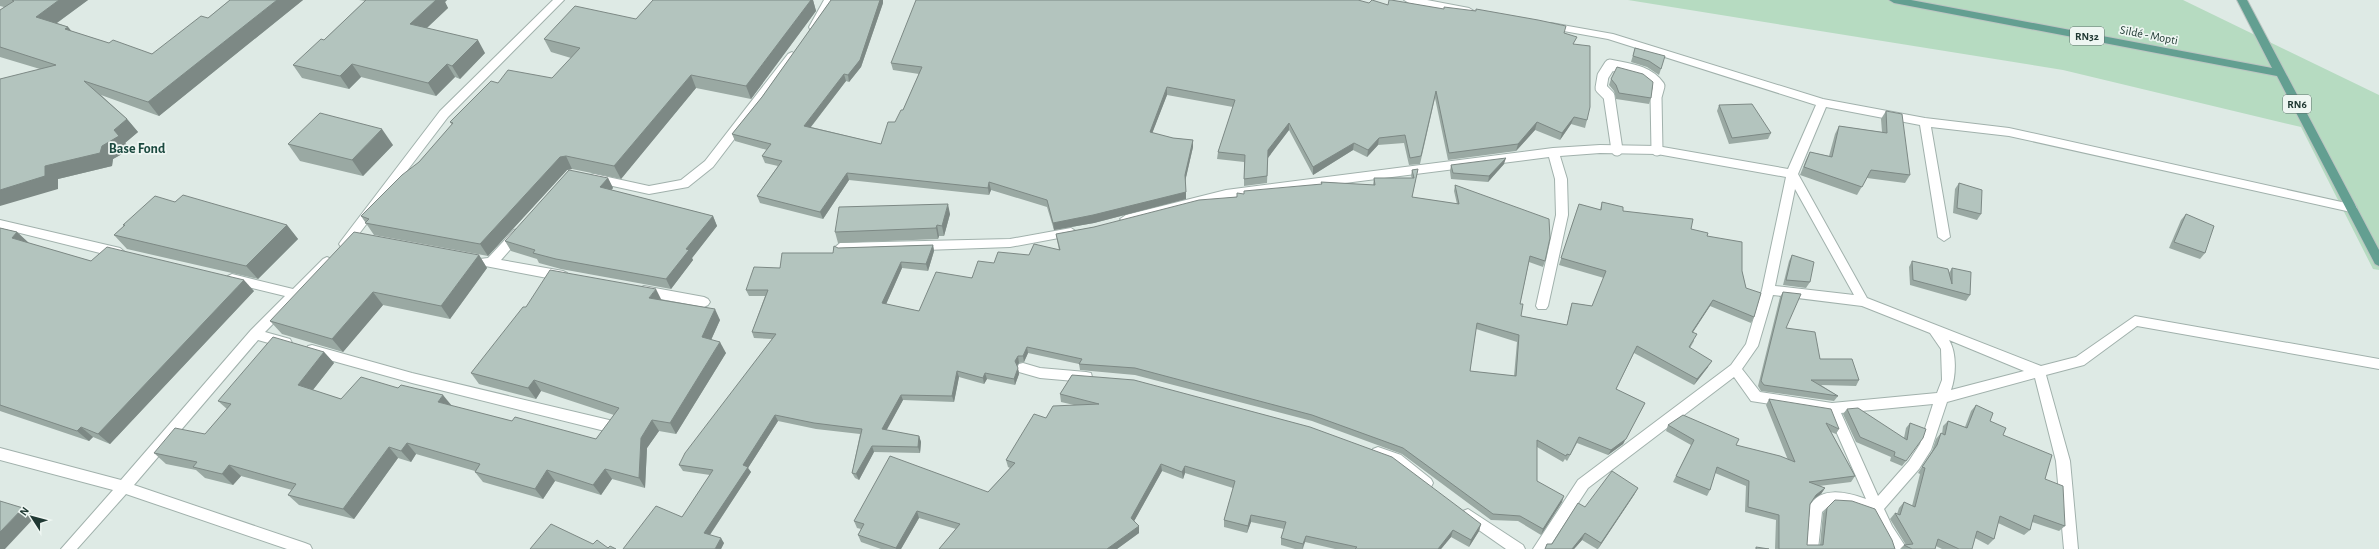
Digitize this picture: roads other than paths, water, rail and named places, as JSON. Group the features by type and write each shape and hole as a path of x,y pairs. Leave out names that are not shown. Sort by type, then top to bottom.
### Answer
{"main road":[{"name":"Sildé - Mopti","path":"1894,0 2280,73"},
{"name":"RN6","path":"2242,0 2379,261"}],"street":[{"path":"68,549 124,487 255,334 351,237 444,114 559,0"},
{"path":"579,175 649,190 684,184 709,164 803,41 829,0"},
{"path":"1409,0 1479,12"},
{"path":"1540,24 1609,36 1822,103 1925,122 2009,132 2351,208"},
{"path":"1540,549 1583,484 1735,369 1752,346 1768,290 1792,174 1822,103"},
{"path":"1925,122 1944,237"},
{"path":"1117,222 1226,194 1553,152 1657,150 1792,174"},
{"path":"1542,306 1562,215 1561,179 1553,152"},
{"path":"1792,174 1863,301"},
{"path":"0,224 132,255"},
{"path":"491,263 526,224"},
{"path":"840,248 1010,243 1086,230"},
{"path":"351,237 367,240"},
{"path":"476,260 575,278"},
{"path":"217,276 295,294"},
{"path":"635,290 704,302"},
{"path":"1768,290 1863,301 2039,371"},
{"path":"1735,369 1756,397 1832,408 1940,398 2080,361 2135,321 2379,364"},
{"path":"1876,508 1914,465 1926,446 1940,398 1948,380 1949,360 1947,348 1934,329"},
{"path":"255,334 412,378 609,426"},
{"path":"1023,368 1040,373 1100,378"},
{"path":"2039,371 2063,461 2071,549"},
{"path":"1832,408 1876,508 1887,530 1900,549"},
{"path":"1366,448 1396,459 1439,493"},
{"path":"0,454 124,487 305,549"},
{"path":"1811,549 1815,509 1828,498 1848,499 1876,508"},
{"path":"1458,507 1502,540 1518,549"}],"lane":[{"path":"1617,150 1609,96 1601,88 1603,76 1610,65 1645,73 1657,81 1659,86 1656,97 1657,150"}],"district":[{"name":"Base Fond","path":"137,148"}]}
